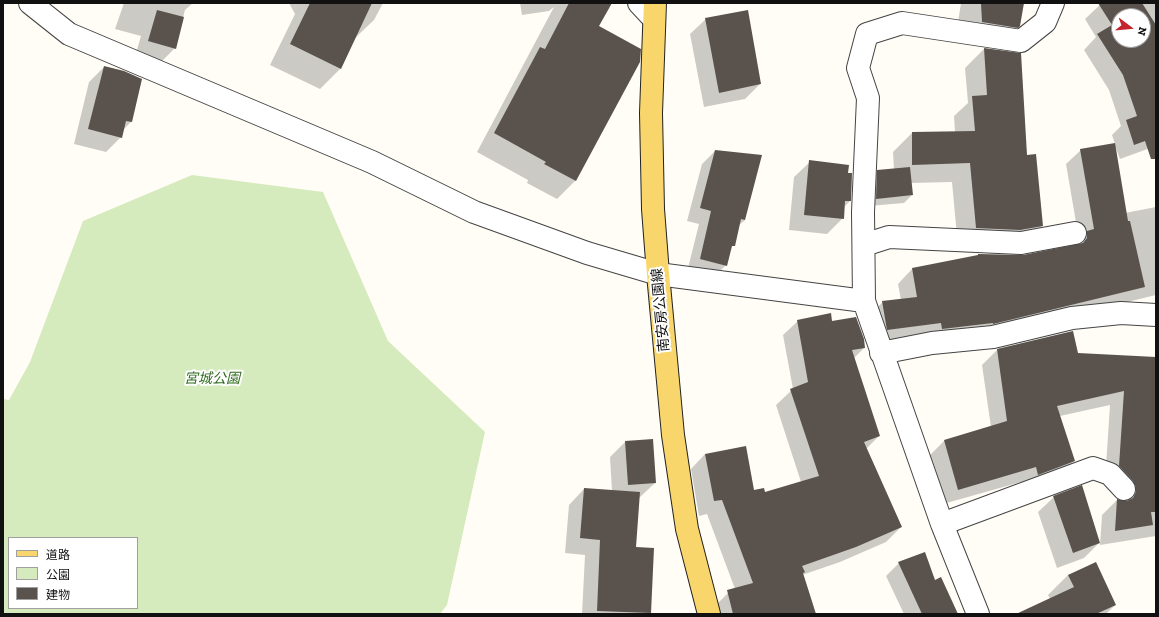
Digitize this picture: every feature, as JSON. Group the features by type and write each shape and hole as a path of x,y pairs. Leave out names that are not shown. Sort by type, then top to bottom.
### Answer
{"main road":[{"name":"南安房公園線","path":"655,11 652,113 653,209 658,274 673,435 685,521 709,614"}],"street":[{"path":"30,3 69,34 372,162 474,212 587,253 658,274 864,302"},
{"path":"639,3 655,11"},
{"path":"978,614 942,524 864,302 863,212 868,98 858,68 867,34 902,23 1021,41 1045,22 1053,3"},
{"path":"864,245 889,237 1021,243 1075,233"},
{"path":"881,354 932,343 993,336 1072,318 1121,313 1156,316"},
{"path":"942,524 1093,468 1110,474 1124,489"}],"green space":[{"name":"宮城公園","path":"192,175 323,192 388,341 485,432 447,605 440,614 3,614 3,399 9,400 30,362 83,221"}],"building":[{"path":"310,3 372,3 341,69 290,44"},
{"path":"569,3 612,3 599,26 641,49 640,62 576,181 544,164 546,162 494,133 540,47 545,49"},
{"path":"981,3 1024,3 1020,26 1018,28 982,22"},
{"path":"1098,3 1142,3 1145,8 1111,8 1111,23"},
{"path":"157,10 184,17 176,49 148,41"},
{"path":"748,10 761,84 719,93 705,18"},
{"path":"1151,17 1156,25 1156,159 1151,159 1145,141 1134,145 1126,120 1137,116 1123,75 1097,34 1111,26 1111,48 1151,48"},
{"path":"984,48 1021,53 1027,155 1036,154 1043,226 1020,230 976,228 970,163 912,165 912,132 975,131 972,96 987,95"},
{"path":"104,66 124,71 142,79 132,122 126,121 122,138 88,129"},
{"path":"1115,143 1128,221 1130,221 1145,287 993,324 942,329 941,323 887,330 882,301 917,297 912,268 978,254 1023,255 1083,243 1087,238 1087,231 1094,229 1080,149"},
{"path":"715,150 762,155 745,220 741,219 735,246 732,246 727,266 700,259 711,211 700,208"},
{"path":"809,160 849,165 848,173 852,173 851,201 845,201 844,219 804,215"},
{"path":"910,167 913,195 876,199 877,170"},
{"path":"831,313 832,321 856,317 864,339 865,348 852,350 880,436 864,442 902,527 856,547 802,566 816,614 733,614 727,590 753,583 722,500 714,501 705,454 746,446 754,490 764,488 765,492 819,476 790,389 808,382 797,320"},
{"path":"1073,331 1078,353 1156,357 1156,512 1151,512 1153,525 1115,531 1117,499 1127,501 1133,498 1136,492 1136,487 1133,481 1119,466 1124,391 1057,406 1075,461 1038,475 1036,467 958,490 944,440 1007,421 997,349"},
{"path":"653,439 656,483 628,485 625,441"},
{"path":"1082,485 1100,543 1073,553 1053,496"},
{"path":"584,488 640,492 636,547 654,548 651,613 597,611 600,540 580,538"},
{"path":"925,552 935,580 941,577 958,614 922,614 898,562"},
{"path":"1096,562 1116,605 1096,614 1016,614 1074,587 1068,575"}]}
